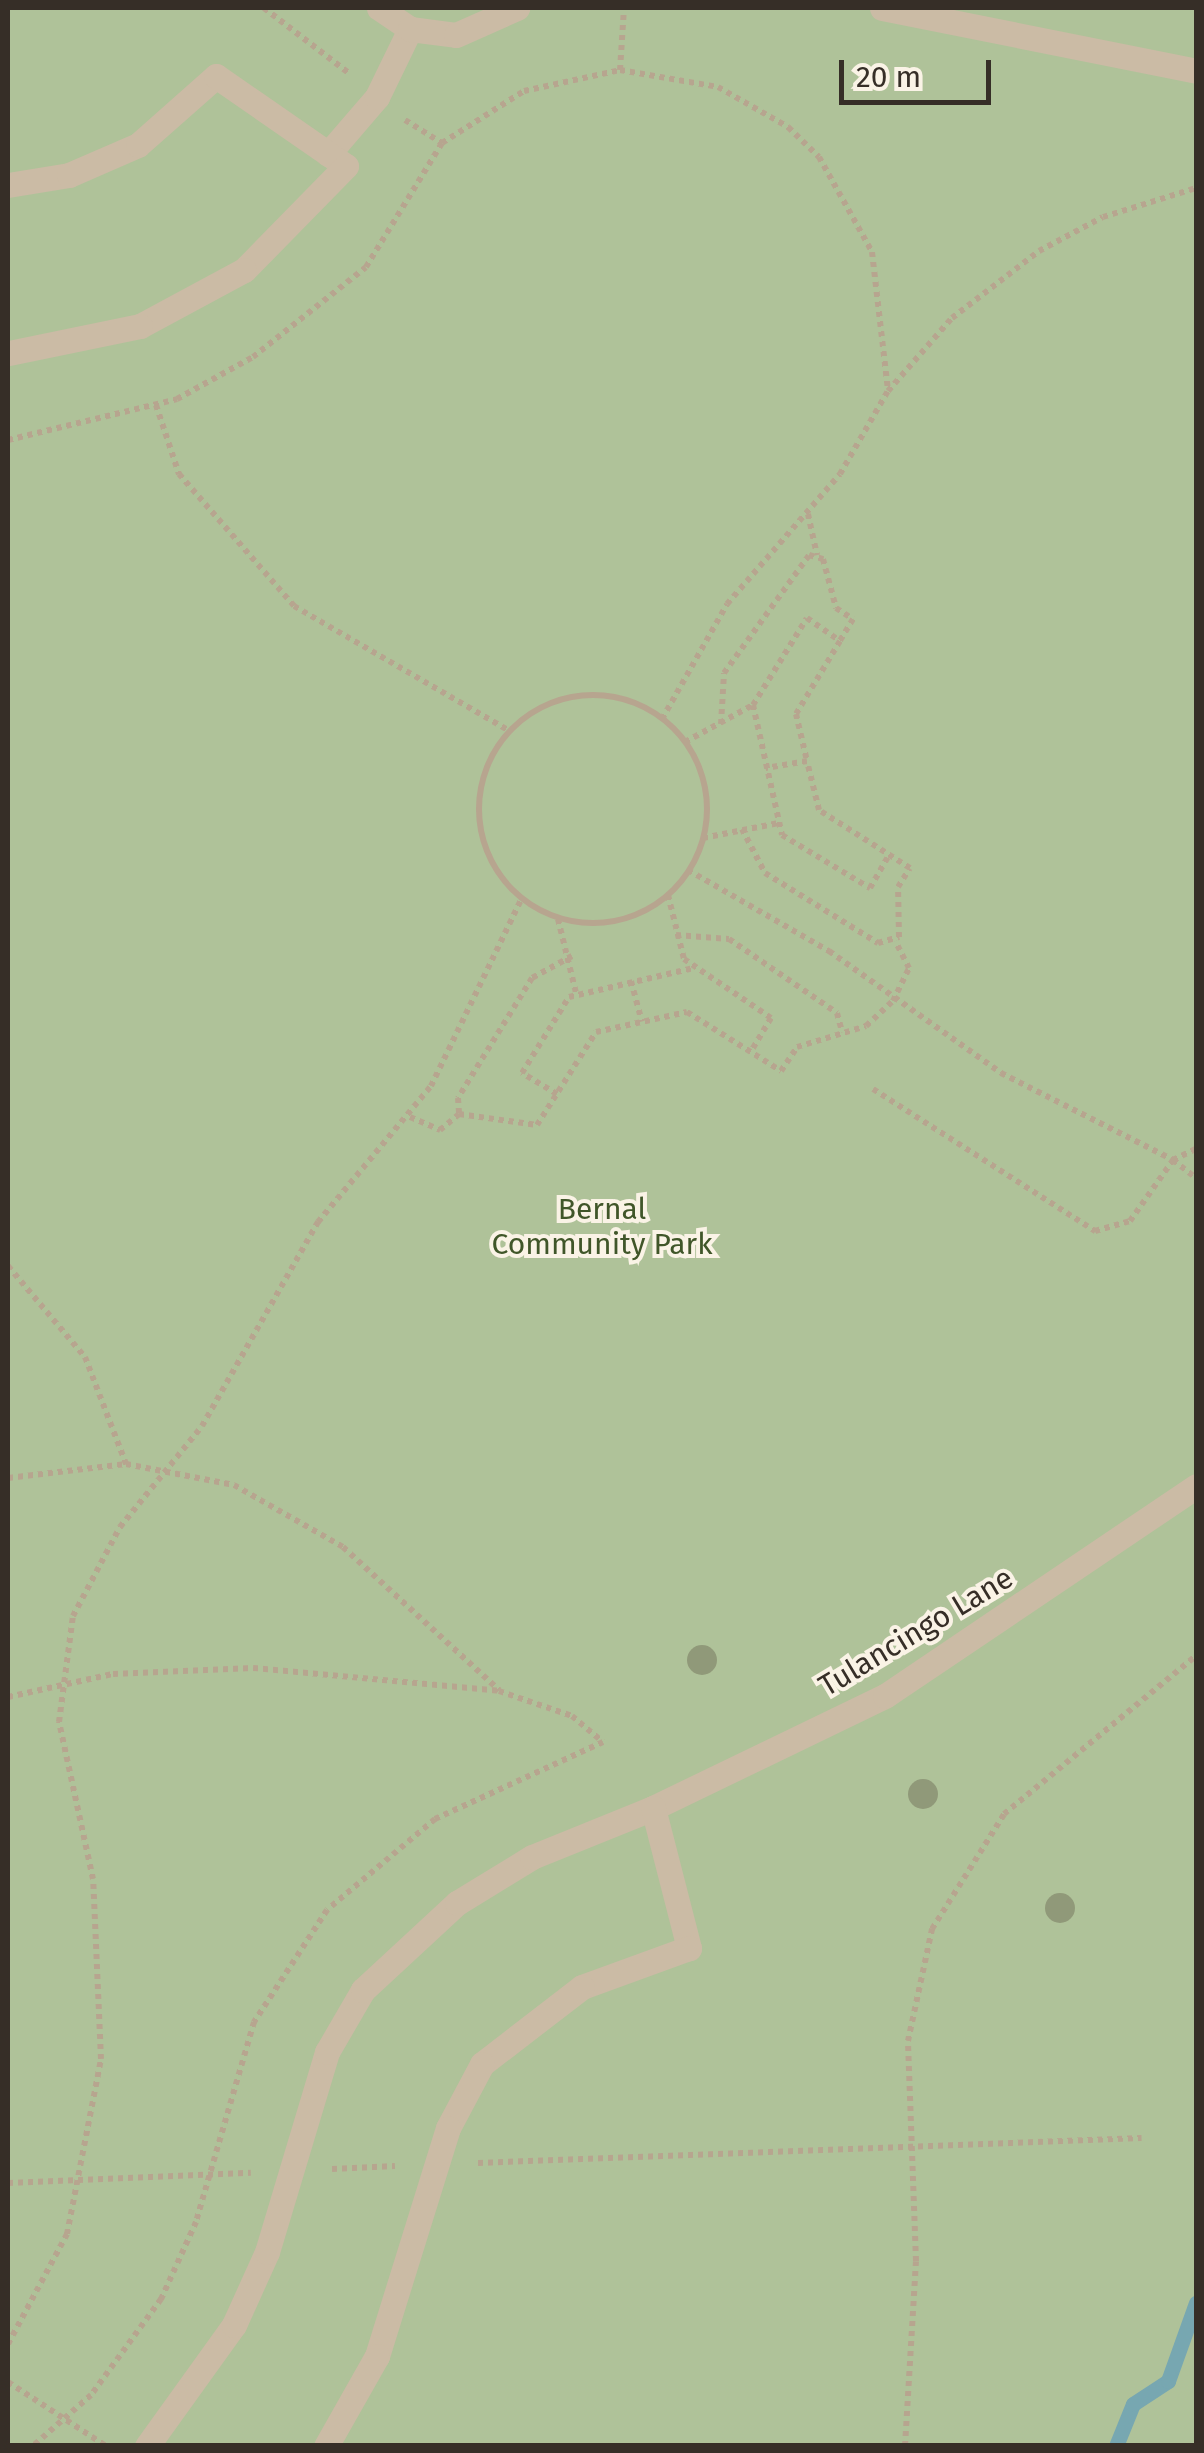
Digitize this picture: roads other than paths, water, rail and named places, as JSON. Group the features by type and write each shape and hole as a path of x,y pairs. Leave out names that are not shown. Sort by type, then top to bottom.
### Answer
{"street":[{"path":"379,8 410,28 456,35 518,8"},
{"path":"882,8 1196,71"},
{"path":"328,154 377,97 410,28"},
{"path":"8,185 69,174 138,145 216,76 346,166 244,270 140,326 8,353"},
{"name":"Tulancingo Lane","path":"148,2446 234,2326 268,2252 327,2052 363,1990 457,1903 532,1857 653,1808 885,1696 1196,1486"},
{"path":"326,2446 377,2356 448,2128 482,2064 582,1988 689,1948 653,1808"}],"waterway":[{"path":"1116,2446 1133,2404 1168,2381 1196,2303"}],"park label":[{"name":"Bernal Community Park","path":"602,1226"}]}
